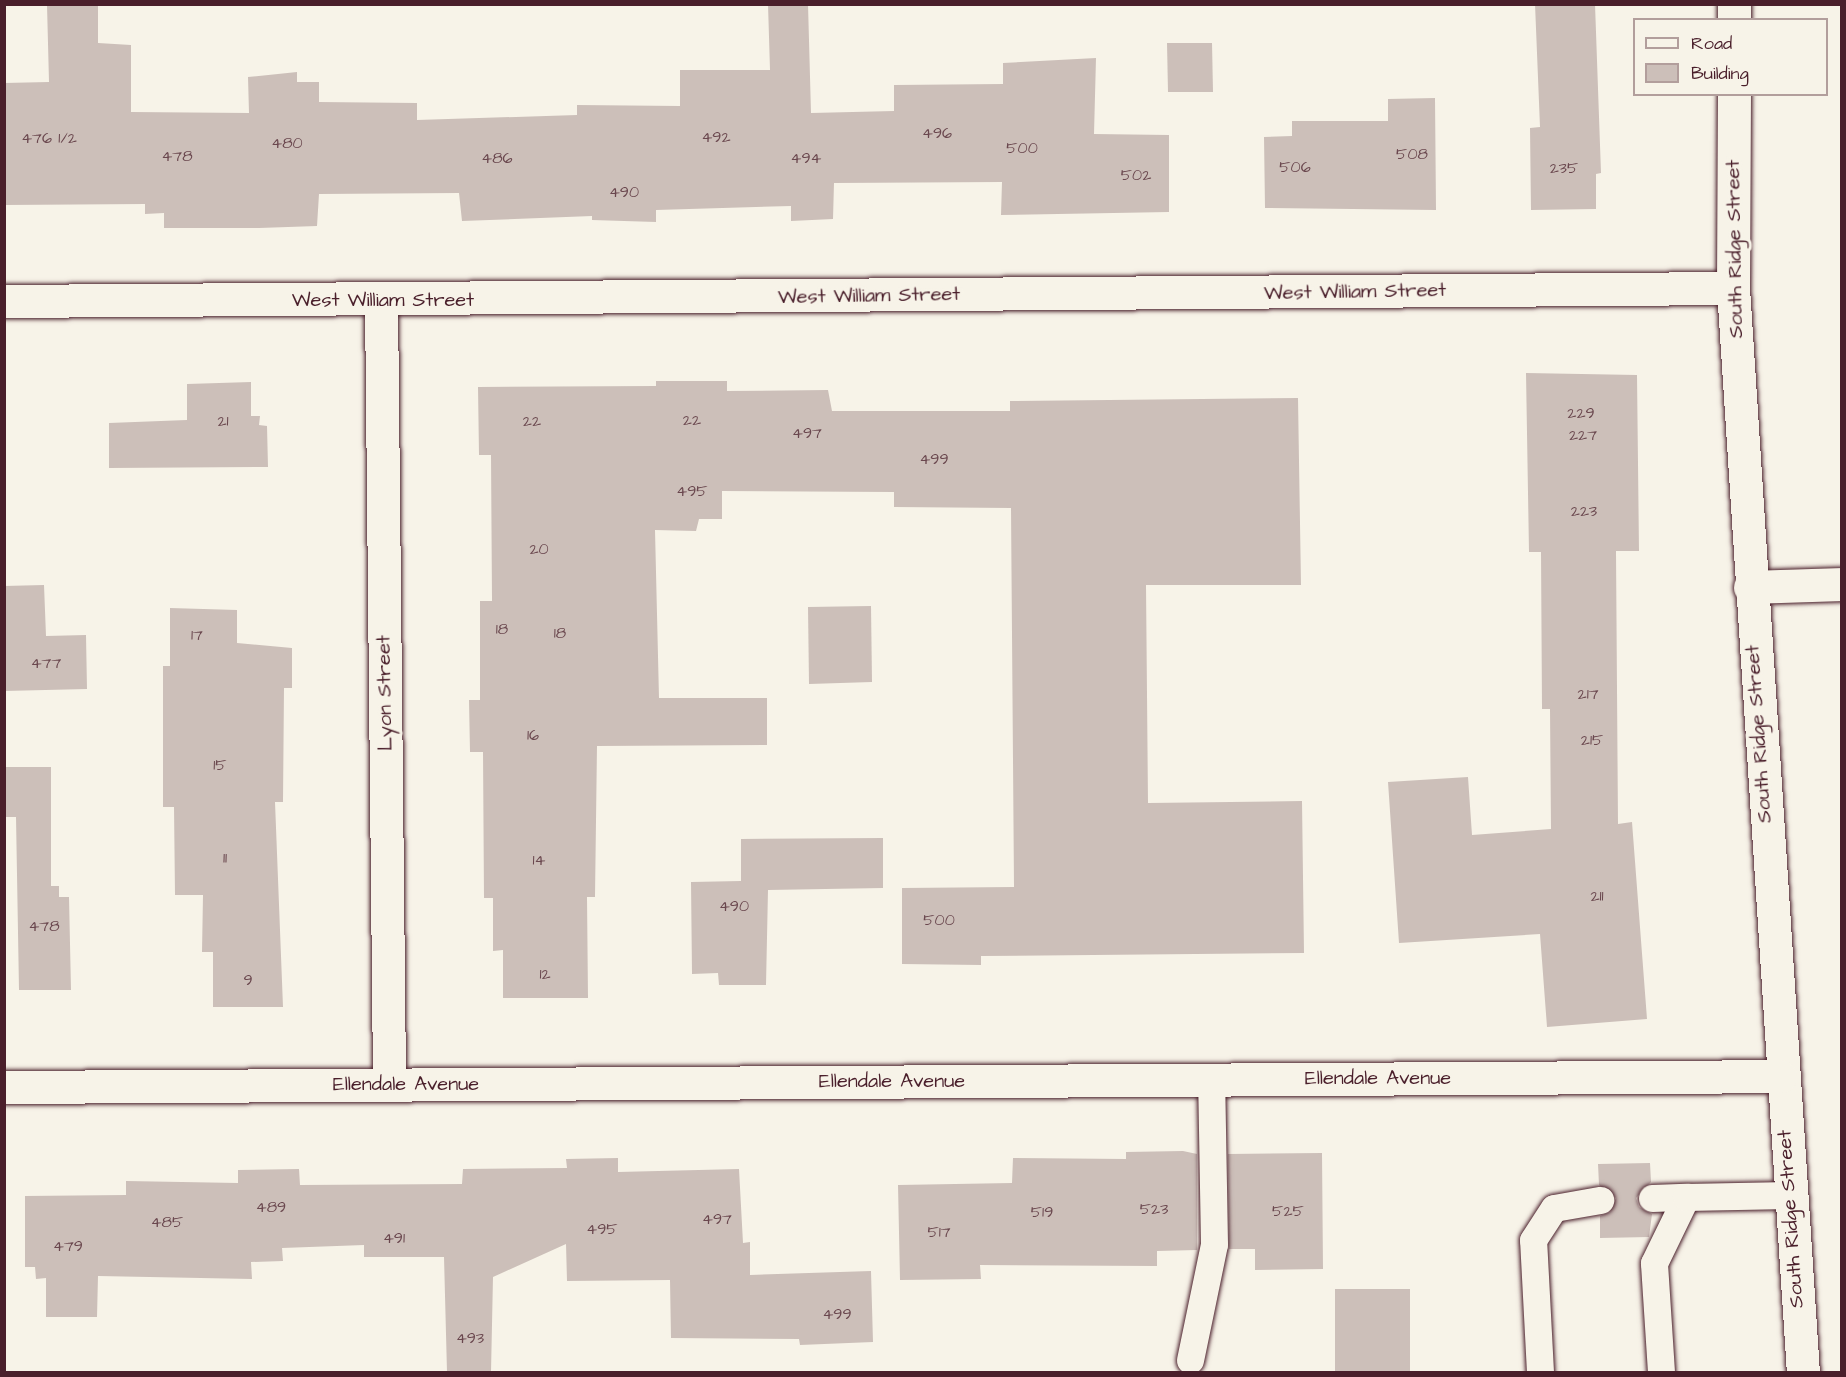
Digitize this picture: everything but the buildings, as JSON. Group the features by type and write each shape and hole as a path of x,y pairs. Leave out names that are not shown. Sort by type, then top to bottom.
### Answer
{"street":[{"name":"South Ridge Street","path":"1734,96 1734,288 1750,587 1780,1076 1803,1372"},
{"name":"West William Street","path":"4,302 381,301 1734,288"},
{"name":"Lyon Street","path":"381,301 389,1084"},
{"path":"1750,587 1842,584"},
{"name":"Ellendale Avenue","path":"4,1088 1780,1076"}],"lane":[{"path":"1190,1360 1214,1244 1211,1079"},
{"path":"1652,1198 1789,1195"},
{"path":"1661,1372 1654,1263 1686,1197"},
{"path":"1540,1372 1533,1240 1554,1208 1600,1200"}]}
